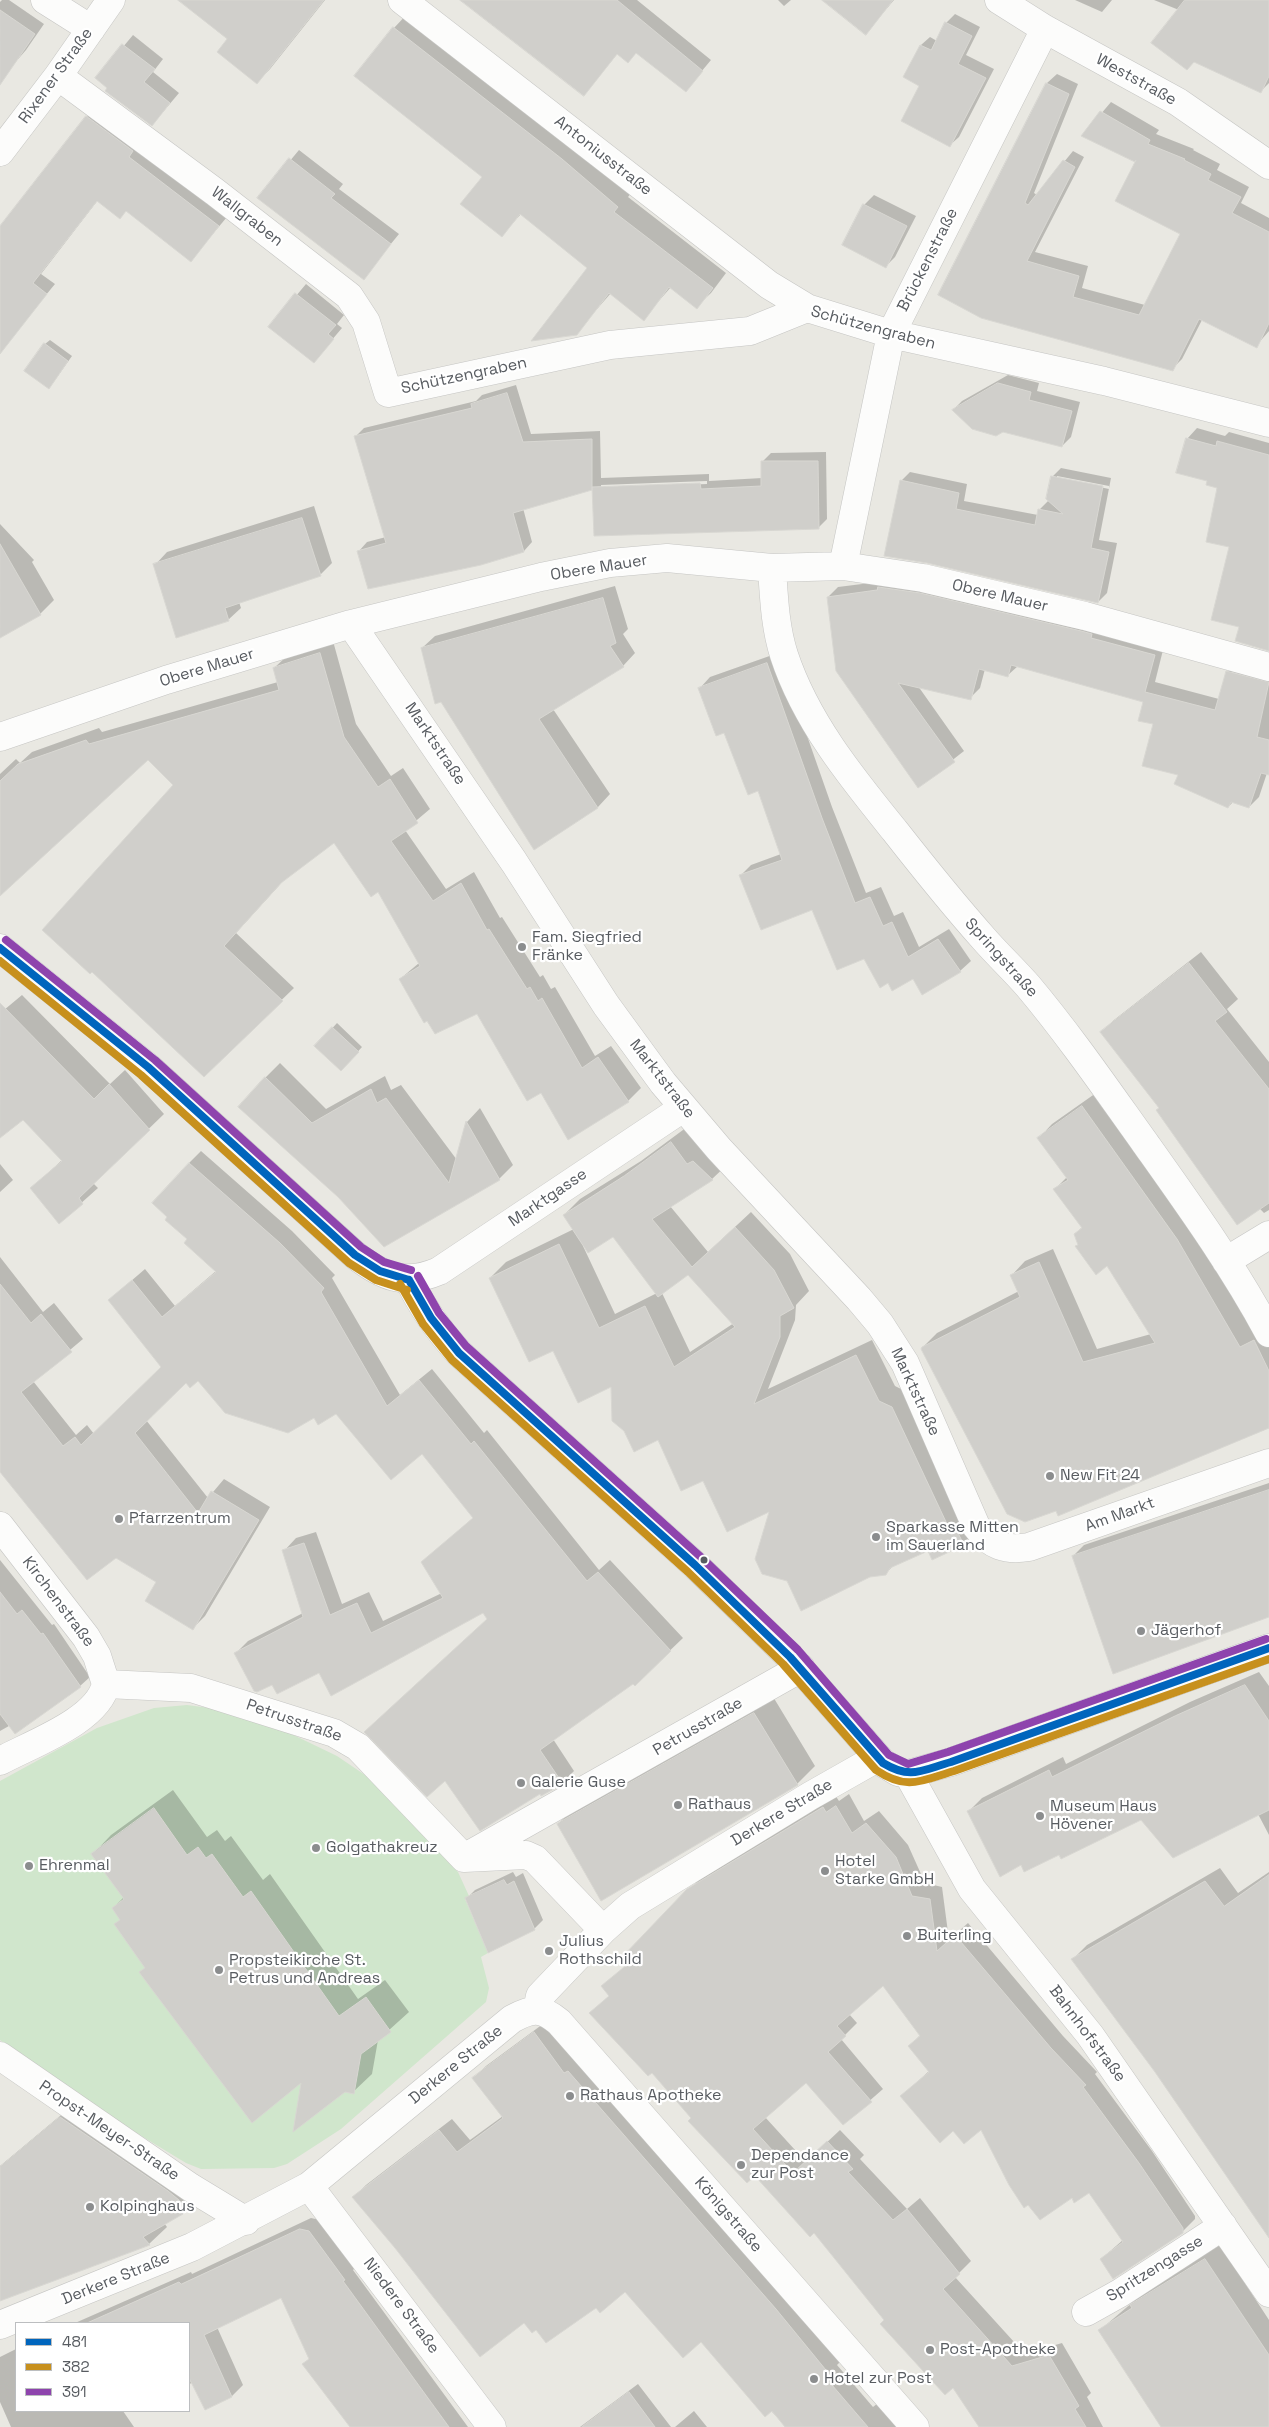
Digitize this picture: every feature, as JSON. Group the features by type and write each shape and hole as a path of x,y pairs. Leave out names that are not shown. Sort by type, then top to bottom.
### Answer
{"street":[{"path":"45,0 91,29"},
{"name":"Rixener Straße","path":"0,152 58,76 111,0"},
{"name":"Antoniusstraße","path":"402,0 769,285 807,308"},
{"name":"Weststraße","path":"999,0 1046,29 1178,102 1267,157"},
{"name":"Brückenstraße","path":"843,566 891,334 914,285 1046,29"},
{"name":"Wallgraben","path":"58,76 215,192 349,296 366,322 388,393"},
{"name":"Schützengraben","path":"388,393 610,345 750,331 807,308 891,334 1104,381 1269,423"},
{"name":"Obere Mauer","path":"0,737 166,680 351,624 541,577 610,563 667,558 772,568 843,566 924,578 1085,616 1269,667"},
{"name":"Springstraße","path":"772,568 774,608 784,656 808,710 833,750 961,914 1034,993 1097,1076 1208,1231 1255,1306 1269,1333"},
{"name":"Marktstraße","path":"351,624 514,862 606,1005 682,1108 718,1149 859,1298 880,1324 905,1363 976,1526"},
{"path":"0,948 148,1067 355,1255 373,1269 392,1277 409,1280 425,1311 439,1331 459,1353 695,1565 801,1668 877,1758 892,1770 908,1774 951,1762 1269,1648"},
{"name":"Marktgasse","path":"409,1280 426,1277 439,1271 682,1108"},
{"path":"1226,1261 1269,1235"},
{"name":"Am Markt","path":"976,1526 984,1537 996,1545 1014,1549 1030,1547 1269,1463"},
{"name":"Kirchenstraße","path":"0,1526 86,1637 98,1656 106,1684"},
{"name":"Petrusstraße","path":"106,1684 191,1688 334,1733 358,1747 464,1858 801,1668"},
{"path":"0,1761 79,1719 98,1702 106,1684"},
{"name":"Derkere Straße","path":"0,2326 150,2266 246,2221 309,2186 512,2019 526,2011 537,2010 540,1996 603,1930 630,1906 810,1796 877,1758"},
{"name":"Bahnhofstraße","path":"908,1774 972,1888 1090,2035 1269,2293"},
{"path":"464,1858 526,1855 535,1859 603,1930"},
{"name":"Königstraße","path":"537,2010 548,2013 559,2022 915,2427"},
{"name":"Propst-Meyer-Straße","path":"0,2056 190,2187 246,2221"},
{"name":"Niedere Straße","path":"309,2186 492,2427"},
{"name":"Spritzengasse","path":"1086,2312 1120,2293 1223,2226"}],"green space":[{"path":"187,1705 210,1708 281,1729 337,1756 365,1775 458,1872 469,1896 465,1899 488,1953 481,1957 489,1988 486,2002 341,2129 287,2164 274,2168 201,2169 186,2163 105,2114 51,2078 0,2040 0,1781 97,1728 154,1708"}],"building":[{"path":"178,0 324,0 257,84 217,52 227,39"},
{"path":"460,0 617,0 703,71 686,92 636,53 628,63 617,54 584,96"},
{"path":"822,0 893,0 866,35"},
{"path":"1185,0 1269,0 1269,76 1261,93 1194,62 1187,70 1151,43"},
{"path":"0,10 35,34 0,85"},
{"path":"945,22 972,36 958,64 986,78 950,147 901,121 919,86 903,77 920,45 931,50"},
{"path":"393,27 562,159 618,207 614,212 713,288 697,309 669,287 644,321 609,293 577,335 531,341 587,268 520,214 502,237 460,204 482,177 354,76"},
{"path":"122,44 155,69 144,82 170,103 152,126 105,91 107,88 95,78"},
{"path":"1046,83 1069,94 1025,203 1028,205 1063,160 1075,167 1027,261 1079,276 1073,297 1139,315 1180,234 1115,201 1135,162 1081,136 1100,111 1150,140 1148,144 1185,159 1211,174 1208,180 1241,197 1232,213 1269,232 1269,323 1257,348 1199,319 1173,371 981,318 938,295"},
{"path":"86,116 133,151 129,157 219,226 191,262 126,211 120,219 97,201 33,283 47,294 0,354 0,226"},
{"path":"289,158 335,194 331,198 391,244 364,280 257,198"},
{"path":"863,204 907,226 886,268 842,245"},
{"path":"295,293 336,325 328,334 334,339 314,363 268,327"},
{"path":"44,343 68,361 49,389 24,371"},
{"path":"998,383 1031,392 1029,400 1072,411 1062,447 1003,432 996,436 972,429 952,410"},
{"path":"507,393 523,442 592,439 592,490 513,513 524,552 481,565 368,589 357,551 386,543 354,436 472,408 471,404"},
{"path":"1186,438 1216,446 1217,441 1269,455 1269,651 1235,641 1239,627 1211,620 1229,547 1206,542 1217,488 1206,485 1207,481 1176,473"},
{"path":"761,461 818,461 819,529 594,536 592,487 700,483 701,489 761,486"},
{"path":"1051,476 1103,486 1091,548 1109,552 1098,603 927,563 884,556 900,480 959,493 956,509 1035,525 1038,509 1063,514 1046,499"},
{"path":"302,518 321,576 225,608 229,621 176,638 153,564"},
{"path":"0,544 41,615 0,638"},
{"path":"878,587 920,593 1081,631 1092,634 1091,638 1155,655 1145,692 1215,710 1226,671 1269,682 1257,737 1269,740 1269,775 1261,773 1249,808 1231,802 1228,808 1174,784 1178,775 1142,766 1153,724 1138,721 1143,702 1011,665 1008,677 979,669 971,700 898,683 955,762 918,788 836,671 827,597 877,590"},
{"path":"603,598 616,643 610,646 624,667 539,719 598,808 534,850 441,702 435,704 421,648"},
{"path":"320,653 344,737 378,787 390,779 418,823 391,841 433,901 461,883 487,930 489,929 527,989 530,987 538,1001 542,998 582,1068 598,1057 629,1102 568,1140 541,1093 527,1101 477,1014 435,1034 427,1021 424,1023 399,979 420,966 378,892 371,897 334,843 281,883 224,946 283,1001 204,1077 92,972 90,974 42,930 173,785 148,760 0,896 0,781 18,764 86,740 89,744 279,690 273,668"},
{"path":"767,663 822,818 855,903 870,897 883,926 892,922 908,957 938,939 961,972 922,995 913,979 892,991 888,983 880,988 864,959 837,970 812,910 761,930 739,875 782,860 758,791 748,795 724,733 716,736 698,688"},
{"path":"1189,963 1227,1012 1215,1021 1269,1089 1269,1203 1237,1225 1156,1110 1159,1108 1100,1032"},
{"path":"0,1003 94,1099 109,1084 150,1130 79,1198 83,1204 59,1224 30,1188 62,1161 23,1120 0,1138"},
{"path":"332,1027 359,1052 341,1071 314,1046"},
{"path":"265,1077 312,1123 371,1089 377,1103 386,1098 449,1183 466,1121 500,1180 384,1247 338,1197 238,1107"},
{"path":"1082,1106 1177,1239 1240,1347 1254,1340 1269,1371 1269,1428 1058,1516 1056,1511 1025,1522 1007,1514 921,1349 1020,1297 1010,1275 1039,1262 1083,1362 1155,1343 1107,1266 1096,1275 1075,1246 1078,1245 1074,1234 1082,1228 1053,1189 1068,1180 1037,1138"},
{"path":"671,1142 687,1164 693,1161 713,1180 652,1219 692,1267 735,1227 774,1270 794,1308 780,1316 780,1337 754,1404 856,1355 879,1401 892,1407 947,1524 955,1527 964,1545 932,1560 928,1551 890,1568 886,1575 870,1577 801,1611 787,1581 762,1574 755,1559 769,1512 727,1532 703,1481 681,1491 658,1440 634,1452 624,1431 612,1421 611,1387 578,1403 553,1351 529,1362 489,1278 559,1244 599,1328 645,1306 674,1367 735,1327 688,1275 658,1297 613,1237 588,1253 563,1215 624,1176"},
{"path":"189,1163 280,1243 324,1288 321,1292 387,1406 419,1380 471,1444 474,1441 587,1581 598,1572 671,1651 635,1686 633,1684 540,1750 563,1784 541,1796 540,1794 480,1831 445,1781 427,1797 364,1732 487,1619 483,1613 331,1696 319,1673 277,1694 272,1685 257,1692 254,1691 234,1653 303,1617 282,1550 304,1543 330,1615 357,1603 371,1633 443,1598 421,1562 473,1518 422,1454 391,1480 336,1414 318,1425 314,1418 288,1433 225,1413 198,1381 190,1388 186,1383 135,1433 198,1513 211,1491 259,1520 193,1630 145,1601 156,1582 116,1558 87,1580 0,1472 0,1284 31,1323 41,1314 72,1352 21,1392 63,1446 75,1437 81,1445 161,1367 108,1300 132,1280 162,1317 216,1272 184,1243 187,1239 165,1220 167,1217 152,1203"},
{"path":"1269,1490 1269,1617 1113,1674 1072,1556"},
{"path":"0,1592 17,1614 22,1610 41,1634 43,1633 81,1687 15,1734 0,1714"},
{"path":"1245,1685 1269,1721 1269,1810 1173,1858 1141,1820 1061,1859 1059,1855 1024,1872 1021,1865 1000,1877 967,1811 1049,1770 1052,1777 1175,1716"},
{"name":"Rathaus","path":"754,1713 798,1785 601,1901 557,1824"},
{"path":"836,1806 852,1833 866,1823 896,1857 912,1896 930,1899 937,1951 955,1935 1051,2048 1086,2085 1083,2087 1139,2163 1183,2228 1183,2233 1113,2279 1100,2259 1123,2242 1089,2193 1074,2203 1072,2198 1040,2220 1028,2205 1024,2208 1009,2185 981,2130 964,2144 953,2131 940,2143 900,2096 929,2072 908,2046 920,2036 883,1986 837,2026 846,2036 828,2052 872,2102 843,2125 806,2083 753,2129 793,2173 827,2141 853,2169 848,2172 893,2220 907,2209 960,2274 943,2289 1012,2366 1049,2355 1079,2406 1075,2409 1086,2427 979,2427 953,2388 945,2395 880,2324 884,2320 814,2233 810,2237 755,2176 747,2183 688,2121 691,2118 652,2073 648,2076 589,2013 609,1996 601,1986 629,1963 623,1956 687,1889 823,1807 826,1812"},
{"name":"Propsteikirche St. Petrus und Andreas","path":"154,1808 187,1855 198,1847 206,1858 212,1854 243,1897 251,1891 339,2016 366,1997 391,2032 361,2054 354,2094 345,2092 293,2132 301,2083 252,2123 139,1972 145,1968 114,1924 120,1920 112,1908 124,1899 91,1854"},
{"path":"1269,1875 1269,2238 1155,2072 1071,1959 1205,1881 1224,1906"},
{"path":"504,1880 507,1885 514,1881 535,1930 488,1953 465,1898"},
{"path":"534,2032 564,2073 568,2071 776,2309 830,2375 826,2378 868,2427 785,2427 772,2411 765,2417 701,2342 683,2358 625,2292 600,2313 596,2308 546,2343 536,2330 532,2333 524,2323 480,2357 395,2248 352,2197 439,2130 457,2152 503,2118 472,2078"},
{"name":"Kolpinghaus","path":"60,2117 168,2191 179,2200 183,2214 143,2237 150,2245 0,2301 0,2167"},
{"path":"300,2229 309,2231 449,2427 350,2427 302,2364 309,2359 281,2298 204,2335 232,2397 205,2410 190,2380 190,2322 89,2322 179,2282 181,2284"},
{"path":"1205,2259 1269,2355 1269,2427 1161,2427 1098,2330 1132,2308 1130,2305"},
{"path":"629,2392 655,2427 582,2427"}],"transit line":[{"name":"391","path":"6,940 155,1060 361,1247 384,1262 411,1270"},
{"name":"481","path":"0,948 148,1067 355,1255 380,1271 409,1280"},
{"name":"382","path":"0,961 141,1075 349,1263 376,1280 407,1290"},
{"name":"391","path":"418,1276 439,1313 466,1346 702,1558 798,1650 889,1755 908,1764 948,1752 1266,1639"},
{"name":"481","path":"409,1280 431,1318 459,1353 695,1565 790,1657 883,1763 893,1768 901,1771 917,1772 951,1762 1269,1648"},
{"name":"382","path":"400,1284 423,1324 452,1360 688,1572 783,1664 876,1770 887,1776 906,1782 923,1781 1269,1659"}],"place":[{"name":"Fam. Siegfried Fränke","path":"522,947"},
{"name":"New Fit 24","path":"1050,1476"},
{"name":"Pfarrzentrum","path":"119,1519"},
{"name":"Sparkasse Mitten im Sauerland","path":"876,1537"},
{"name":"Jägerhof","path":"1141,1631"},
{"name":"Galerie Guse","path":"521,1783"},
{"name":"Rathaus","path":"678,1805"},
{"name":"Museum Haus Hövener","path":"1040,1816"},
{"name":"Golgathakreuz","path":"316,1848"},
{"name":"Ehrenmal","path":"29,1866"},
{"name":"Hotel Starke GmbH","path":"825,1871"},
{"name":"Buiterling","path":"907,1936"},
{"name":"Julius Rothschild","path":"549,1951"},
{"name":"Propsteikirche St. Petrus und Andreas","path":"219,1970"},
{"name":"Rathaus Apotheke","path":"570,2096"},
{"name":"Dependance zur Post","path":"741,2165"},
{"name":"Kolpinghaus","path":"90,2207"},
{"name":"Post-Apotheke","path":"930,2350"},
{"name":"Hotel zur Post","path":"814,2379"}]}
